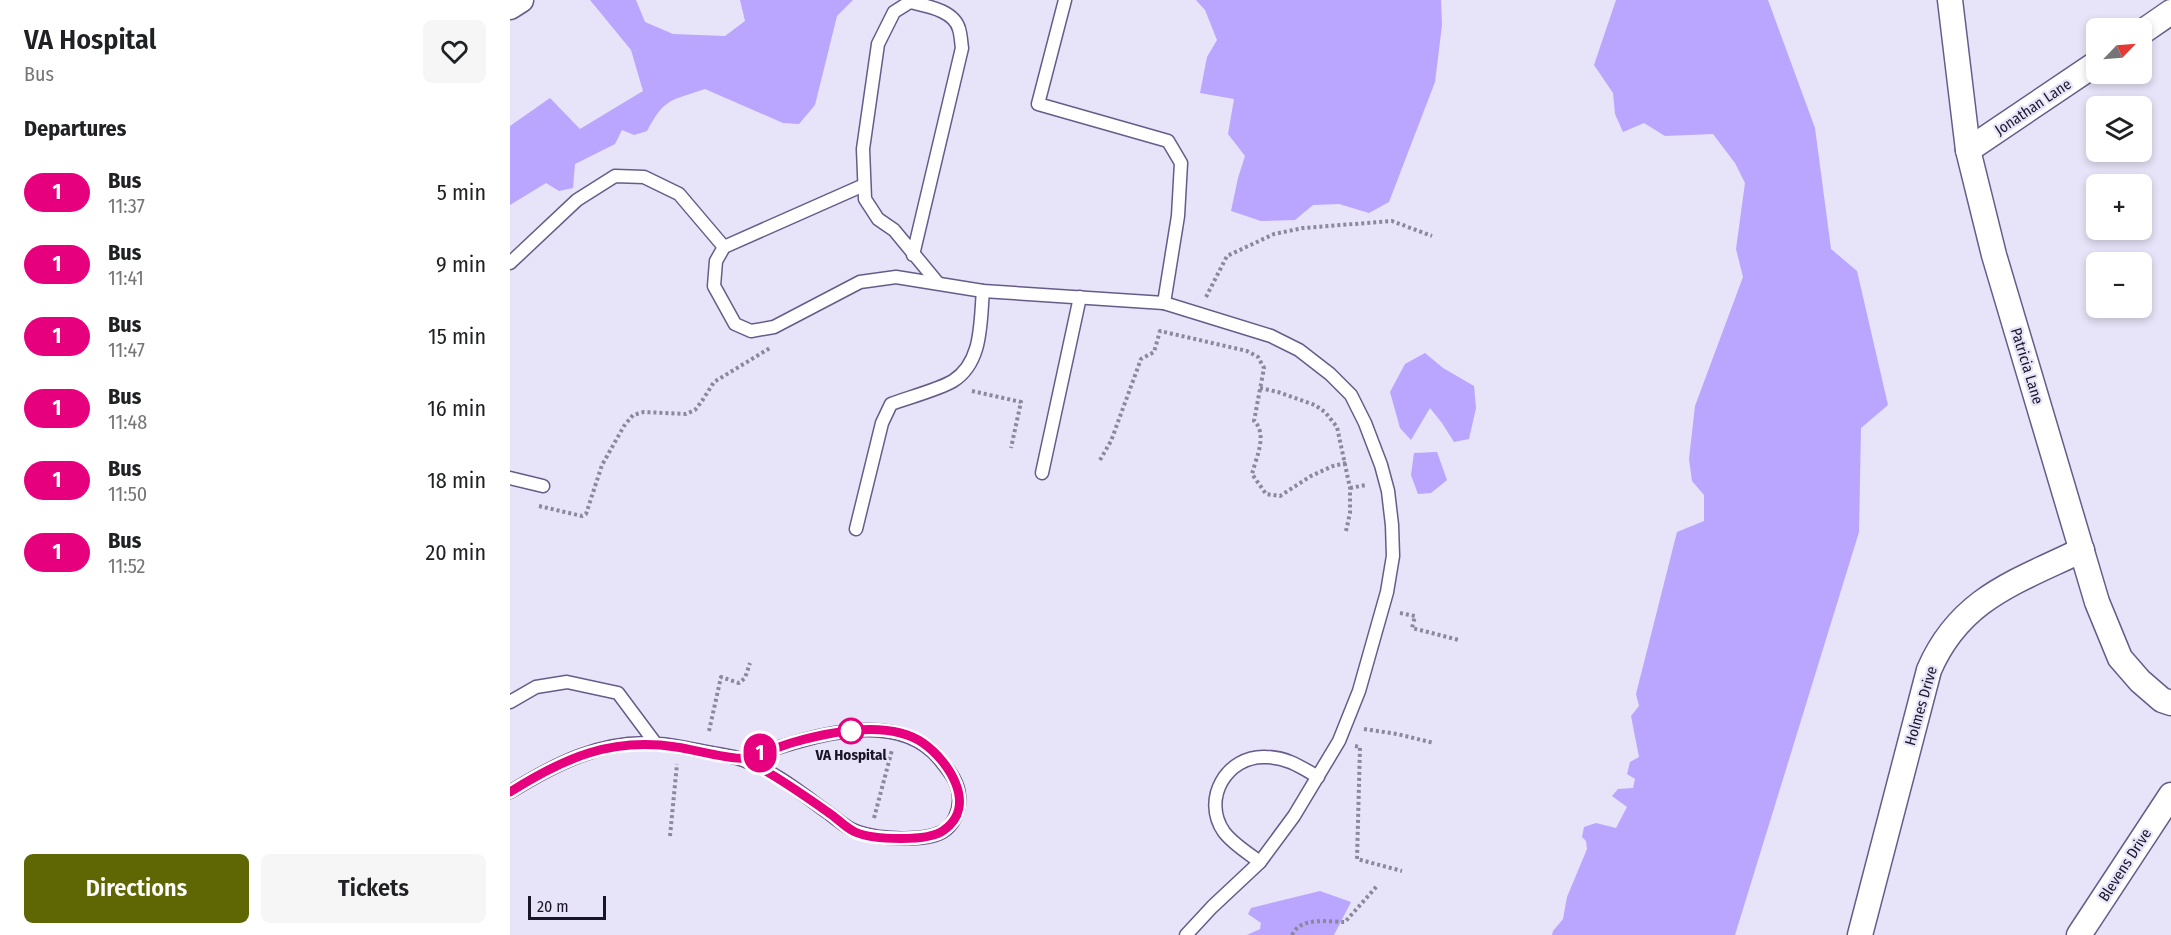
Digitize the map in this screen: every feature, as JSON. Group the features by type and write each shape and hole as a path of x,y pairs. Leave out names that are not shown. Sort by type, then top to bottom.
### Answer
{"street":[{"path":"510,7 521,0"},
{"name":"Patricia Lane","path":"1950,0 1968,150 1994,255 2101,612 2120,658 2140,681 2162,700 2171,703"},
{"path":"2152,25 2171,12"},
{"name":"Jonathan Lane","path":"1968,150 2086,70"},
{"name":"Holmes Drive","path":"1860,935 1929,670 1942,643 1968,612 1992,594 2082,550"},
{"name":"Blevens Drive","path":"2079,935 2171,795"}],"lane":[{"path":"1065,0 1038,104 1168,141 1181,164 1178,216 1164,303"},
{"path":"913,255 962,48 959,26 943,11 910,2 894,12 878,44 862,148 865,199 878,219 894,230 913,255 937,282"},
{"path":"510,263 577,200 615,176 644,177 679,194 724,247"},
{"path":"864,185 724,247 716,261 714,286 735,324 751,331 774,327 860,282 896,277 983,291 1164,303 1271,336 1299,350 1351,395 1365,423 1388,491 1393,556 1387,592 1352,712 1339,741 1294,816 1260,862 1186,935"},
{"path":"856,529 882,423 891,404 953,381 970,365 979,339 983,291"},
{"path":"1042,473 1080,297"},
{"path":"510,478 543,486"},
{"path":"510,702 536,687 567,682 618,693 656,744"},
{"path":"510,792 565,760 607,747 656,744 742,759 787,784 855,832 880,837 906,838 944,831 953,821 960,804 959,790 952,774 938,756 922,743 899,733 882,730 846,731 793,742 742,759"},
{"path":"1260,862 1224,832 1217,817 1215,797 1220,784 1238,765 1263,756 1281,758 1317,777"}],"path":[{"path":"1206,297 1227,256 1274,234 1303,228 1392,221 1432,236"},
{"path":"1100,460 1111,441 1141,359 1154,352 1160,331 1247,351 1258,357 1264,368 1254,421 1260,426 1261,436 1252,474 1266,494 1280,496 1311,476 1346,463"},
{"path":"543,486 538,506 582,516 586,514 602,465 624,426 633,415 644,412 686,414 695,410 714,382 776,345"},
{"path":"953,381 958,388 1021,402 1011,448"},
{"path":"1260,388 1315,405 1325,412 1337,427 1350,488 1350,513 1346,531"},
{"path":"1400,613 1415,616 1412,628 1459,640"},
{"path":"709,731 721,678 739,683 746,678 750,663"},
{"path":"1360,729 1434,742"},
{"path":"874,822 893,744"},
{"path":"1354,746 1360,747 1357,859 1402,871"},
{"path":"670,836 677,764"},
{"path":"1292,935 1306,922 1345,922 1377,886"}],"shaded area":[{"path":"590,0 636,0 645,22 673,34 725,36 745,21 740,0 853,0 837,16 815,105 799,124 783,123 705,89 676,99 664,106 647,131 634,135 622,130 615,144 575,164 573,188 559,191 546,183 510,205 510,126 550,98 580,129 643,91 631,50"},
{"path":"1196,0 1441,0 1442,25 1435,82 1389,202 1369,213 1339,204 1313,205 1295,220 1261,221 1231,211 1245,156 1228,134 1234,99 1200,93 1207,57 1217,40 1205,10"},
{"path":"1616,0 1768,0 1815,128 1831,249 1857,271 1888,405 1861,428 1859,532 1735,935 1552,935 1563,919 1567,897 1587,849 1586,841 1582,837 1584,827 1596,823 1616,828 1627,807 1612,796 1618,789 1633,788 1635,779 1627,774 1630,762 1639,757 1631,716 1639,706 1636,694 1677,532 1704,521 1704,495 1692,481 1689,459 1695,406 1743,277 1736,249 1745,183 1735,163 1713,134 1665,136 1644,123 1623,132 1615,114 1613,93 1594,65"},
{"path":"1425,353 1443,368 1474,386 1476,408 1469,439 1454,442 1430,408 1411,440 1400,428 1390,392 1405,364"},
{"path":"1437,452 1447,480 1431,493 1418,494 1411,475 1414,453"},
{"path":"1320,891 1351,902 1334,935 1247,935 1260,929 1261,923 1248,914 1251,908"}],"bus line":[{"name":"1","path":"510,792 565,760 607,747 656,744 742,759 793,742 855,730 882,730 899,733 922,743 938,756 952,774 959,790 960,804 953,821 944,831 906,838 880,837 855,832 787,784 753,764"}],"place":[{"name":"VA Hospital","path":"851,731"}]}
